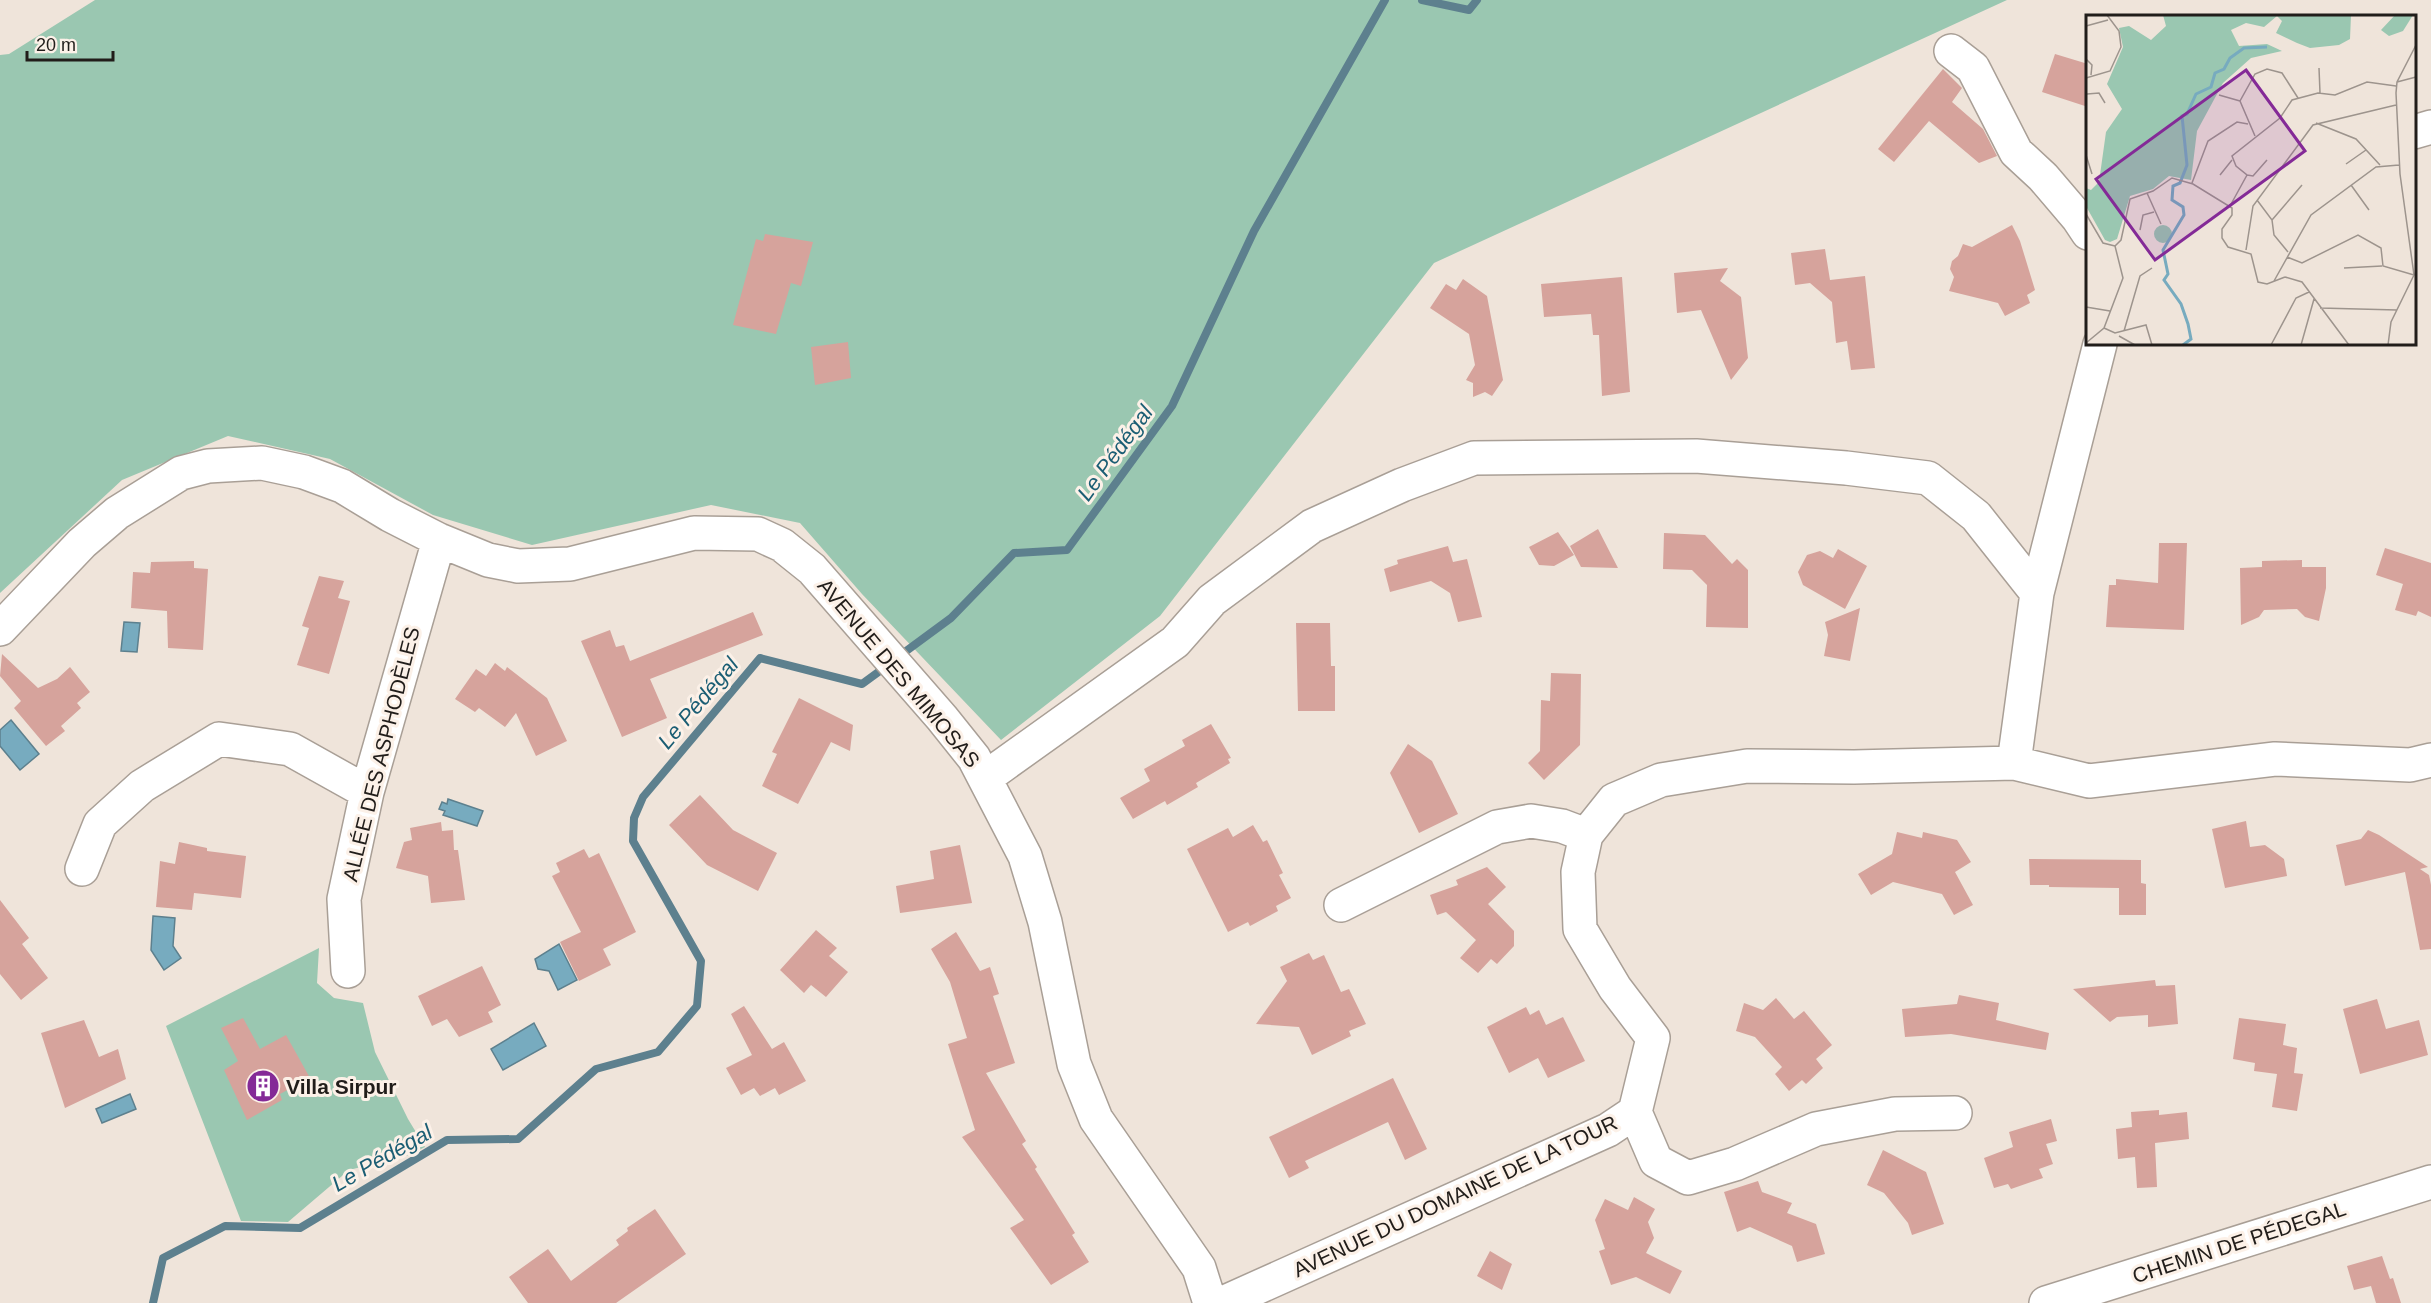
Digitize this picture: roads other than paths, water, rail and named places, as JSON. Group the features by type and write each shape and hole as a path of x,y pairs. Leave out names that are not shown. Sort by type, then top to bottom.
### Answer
{"street":[{"path":"1950,51 1973,68 2016,152 2043,177 2086,230"},
{"path":"2416,132 2431,128"},
{"path":"2014,763 2037,593 2100,345"},
{"path":"985,778 1176,642 1212,600 1312,526 1402,485 1474,458 1696,456 1846,468 1928,478 1976,516 2037,593"},
{"name":"AVENUE DES MIMOSAS","path":"0,629 82,543 117,513 181,473 208,466 262,463 304,472 342,486 390,515 439,540 488,560 518,566 570,564 694,533 758,534 782,545 812,569 974,758 1025,856 1045,922 1074,1064 1083,1092 1095,1119 1199,1268 1210,1303"},
{"name":"ALLÉE DES ASPHODÈLES","path":"348,971 344,899 367,792 439,540"},
{"path":"82,869 100,824 142,786 219,739 290,749 367,792"},
{"name":"AVENUE DU DOMAINE DE LA TOUR","path":"1223,1303 1608,1130 1635,1112 1653,1038 1616,988 1580,929 1578,872 1587,835 1614,800 1661,780 1747,766 1854,767 2014,763 2089,781 2275,759 2410,765 2431,760"},
{"path":"1341,905 1497,827 1531,821 1562,826 1587,835"},
{"path":"1635,1112 1656,1161 1688,1178 1736,1164 1816,1129 1895,1114 1955,1113"},
{"name":"CHEMIN DE PÉDEGAL","path":"2046,1303 2431,1182"}],"water":[{"path":"124,622 140,623 137,652 121,651"},
{"path":"11,720 39,754 20,770 0,746 0,730"},
{"path":"448,799 483,811 477,826 443,815 445,811 439,809 442,802 447,804"},
{"path":"153,916 175,918 173,946 181,958 164,970 151,950"},
{"path":"559,944 577,980 558,990 549,971 538,969 535,959"},
{"path":"534,1023 546,1046 503,1070 491,1049"},
{"path":"130,1094 136,1109 102,1123 96,1109"}],"waterway":[{"name":"Le Pédégal","path":"898,657 951,618 1014,553 1067,550 1172,406 1254,231 1385,0"},
{"name":"Le Pédégal","path":"1422,0 1469,10 1477,0"},
{"name":"Le Pédégal","path":"153,1303 163,1258 225,1226 300,1228 447,1140 518,1139 596,1069 658,1052 697,1006 701,961 633,841 634,818 643,797 760,658 862,684 888,665"}],"place":[{"name":"Villa Sirpur","path":"263,1086"}]}
